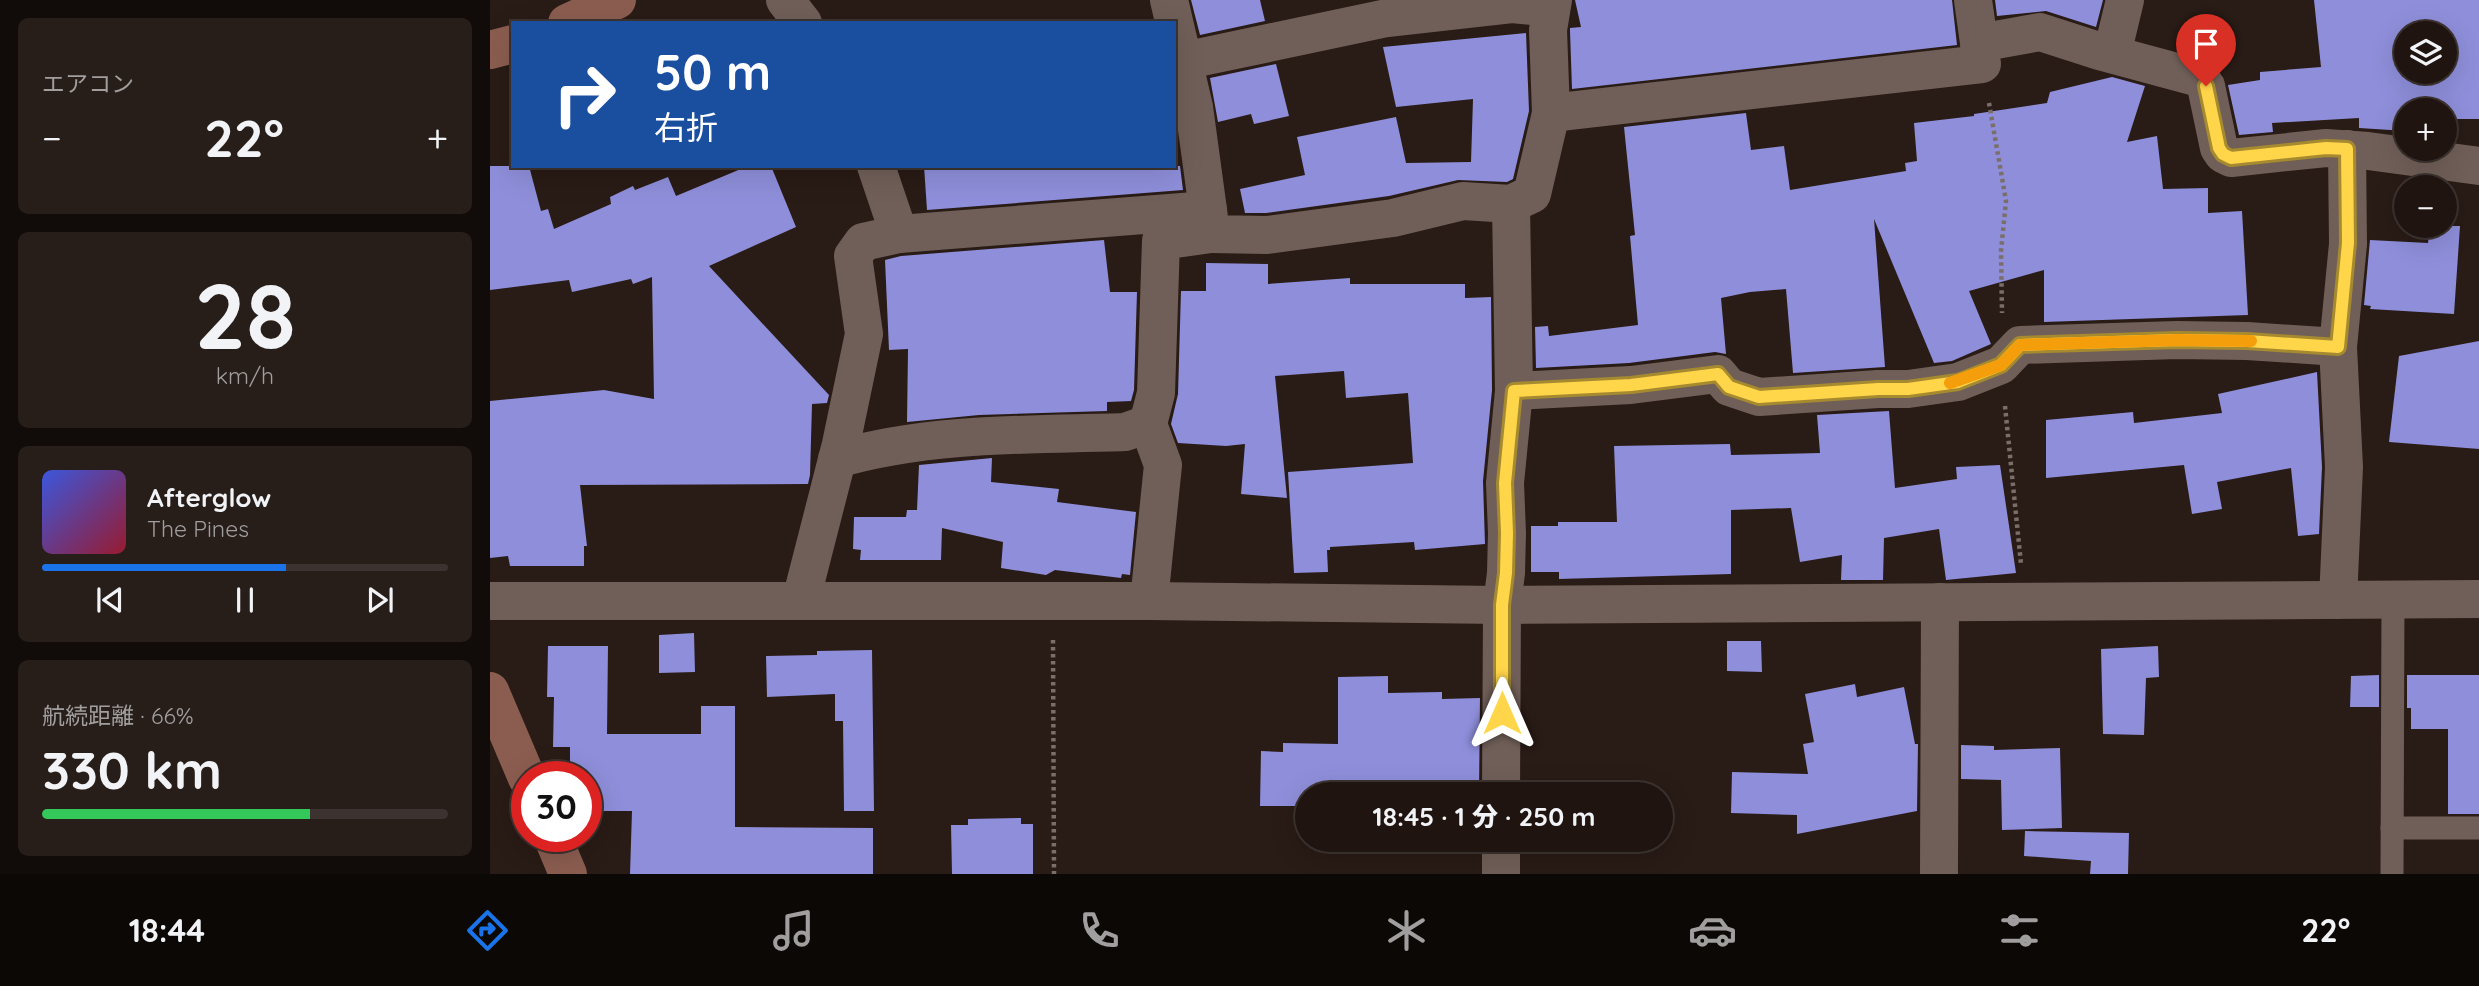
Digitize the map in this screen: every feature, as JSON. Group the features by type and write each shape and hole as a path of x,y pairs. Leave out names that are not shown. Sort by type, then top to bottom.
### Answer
{"street":[{"path":"785,0 801,21"},
{"path":"1170,0 1174,21"},
{"path":"1973,0 1981,54"},
{"path":"2112,54 2125,0"},
{"path":"801,600 837,459 863,334 853,256 863,242 898,234 1210,222 1267,235 1393,218 1462,201 1511,204 1532,194 1551,113 1548,30 1552,4 1511,4 1387,18 1183,61"},
{"path":"1176,28 1194,107 1210,222"},
{"path":"1551,113 1981,54 2040,32 2199,78 2206,86 2219,148 2231,158 2326,148 2479,166"},
{"path":"490,50 511,45"},
{"path":"2338,600 2344,467 2338,347 2348,243 2347,149"},
{"path":"877,168 898,234"},
{"path":"1501,782 1502,605 1506,573 1505,483 1514,391 1511,204"},
{"path":"1149,601 1163,465 1148,424 1156,393 1161,241 1210,222"},
{"path":"1514,391 1631,385 1718,374 1729,387 1759,397 1908,389 1958,382 2001,365 2020,345 2177,340 2338,347"},
{"path":"837,459 873,449 974,436 1125,432 1148,424"},
{"path":"490,601 1149,601 1502,605 2479,599"},
{"path":"1939,874 1940,602"},
{"path":"490,691 520,761"},
{"path":"559,852 568,874"},
{"path":"1501,852 1501,874"}],"lane":[{"path":"2392,874 2393,600"},
{"path":"2392,828 2479,828"}],"path":[{"path":"1981,54 2006,201"},
{"path":"1054,601 1054,874"}],"building":[{"path":"1191,0 1260,0 1265,21 1200,35"},
{"path":"1575,0 1952,0 1957,45 1572,89 1570,28 1581,27"},
{"path":"1995,0 2103,0 2096,27 2046,11 1997,16"},
{"path":"2314,0 2479,0 2479,119 2457,119 2457,98 2394,98 2394,130 2359,128 2359,118 2272,123 2273,132 2239,135 2228,85 2260,80 2260,72 2321,67"},
{"path":"1526,33 1529,111 1513,179 1507,182 1458,180 1389,196 1266,213 1245,213 1240,189 1305,175 1297,137 1396,117 1406,163 1471,162 1473,99 1396,107 1383,47"},
{"path":"1276,64 1289,116 1254,124 1251,114 1218,122 1210,78"},
{"path":"2112,77 2145,86 2127,142 2157,136 2163,189 2208,188 2208,213 2242,211 2248,315 2044,322 2044,270 1969,291 1991,344 1952,361 1934,363 1874,219 1885,367 1793,373 1786,289 1721,298 1726,354 1715,352 1629,363 1536,368 1535,327 1548,326 1549,336 1638,325 1630,236 1635,235 1624,127 1746,113 1751,150 1784,146 1790,190 1906,171 1905,163 1917,161 1914,123 2047,103 2050,92"},
{"path":"490,166 530,168 541,211 548,209 554,229 611,204 610,197 633,186 635,190 668,177 676,196 743,168 772,168 796,227 709,266 829,395 827,403 812,404 808,484 580,485 587,546 584,546 584,566 510,566 508,556 490,558 490,401 604,390 654,399 652,277 633,284 631,279 572,292 569,280 490,290"},
{"path":"1180,166 1183,190 927,210 924,168"},
{"path":"2457,226 2460,226 2454,314 2370,309 2371,306 2364,305 2370,240 2428,243 2429,238 2457,238"},
{"path":"1104,240 1110,292 1137,292 1134,390 1131,401 1107,402 1107,411 979,415 907,422 908,349 889,350 885,260 901,256"},
{"path":"1206,263 1268,264 1268,284 1350,278 1350,284 1465,284 1465,298 1491,297 1492,390 1483,481 1485,544 1415,550 1414,542 1330,547 1330,550 1327,550 1328,572 1294,573 1288,472 1413,463 1408,393 1346,398 1344,371 1275,376 1287,498 1241,494 1245,444 1226,446 1178,443 1171,424 1178,394 1181,291 1206,291"},
{"path":"2479,341 2479,449 2389,442 2399,356"},
{"path":"2317,372 2322,467 2319,534 2298,536 2291,468 2217,482 2222,509 2192,514 2184,465 2046,478 2046,420 2133,412 2134,423 2222,413 2218,394"},
{"path":"1889,411 1895,488 1957,479 1956,467 2000,465 2016,573 1946,580 1939,529 1884,538 1883,580 1841,580 1842,555 1800,562 1791,508 1731,510 1731,574 1559,579 1559,572 1531,572 1531,526 1558,526 1558,522 1617,522 1614,446 1730,444 1731,455 1820,453 1817,415"},
{"path":"992,458 991,482 1059,489 1057,502 1136,512 1130,575 1122,574 1121,578 1055,570 1046,575 1001,568 1003,542 942,528 941,560 860,560 861,550 853,549 854,517 906,517 907,510 917,510 919,465"},
{"path":"694,633 695,672 659,673 659,635"},
{"path":"1727,641 1761,641 1762,672 1727,671"},
{"path":"548,646 608,646 607,734 701,734 701,706 735,706 735,827 873,828 873,874 630,874 632,811 602,811 602,761 570,761 570,747 553,747 554,697 547,697"},
{"path":"2158,646 2159,677 2146,678 2144,735 2103,734 2101,649"},
{"path":"872,650 874,811 844,811 843,721 835,721 835,694 767,697 766,656 817,655 817,651"},
{"path":"2379,675 2379,707 2350,707 2351,676"},
{"path":"2407,675 2479,675 2479,814 2448,814 2448,729 2411,729 2411,708 2407,708"},
{"path":"1388,676 1388,693 1442,692 1442,699 1480,698 1479,782 1295,782 1295,806 1260,806 1261,751 1283,752 1283,743 1338,744 1338,677"},
{"path":"1855,684 1857,697 1904,687 1915,744 1918,744 1917,811 1797,834 1797,815 1731,813 1732,772 1808,774 1803,744 1814,742 1805,694"},
{"path":"1961,745 1994,746 1994,750 2060,748 2062,828 2002,830 2001,780 1961,779"},
{"path":"1021,818 1021,824 1033,824 1033,874 952,874 951,825 968,825 968,819"},
{"path":"2025,831 2129,833 2128,874 2090,874 2091,861 2024,856"}],"slow traffic":[{"path":"1950,383 2001,365 2020,345 2177,340 2251,341"}],"route":[{"path":"1502,713 1502,605 1507,533 1505,483 1514,391 1631,385 1718,374 1729,387 1759,397 1838,393 1908,389 1958,382 2001,365 2020,345 2177,340 2338,347 2348,243 2347,149 2326,148 2231,158 2219,148 2206,86"}]}
